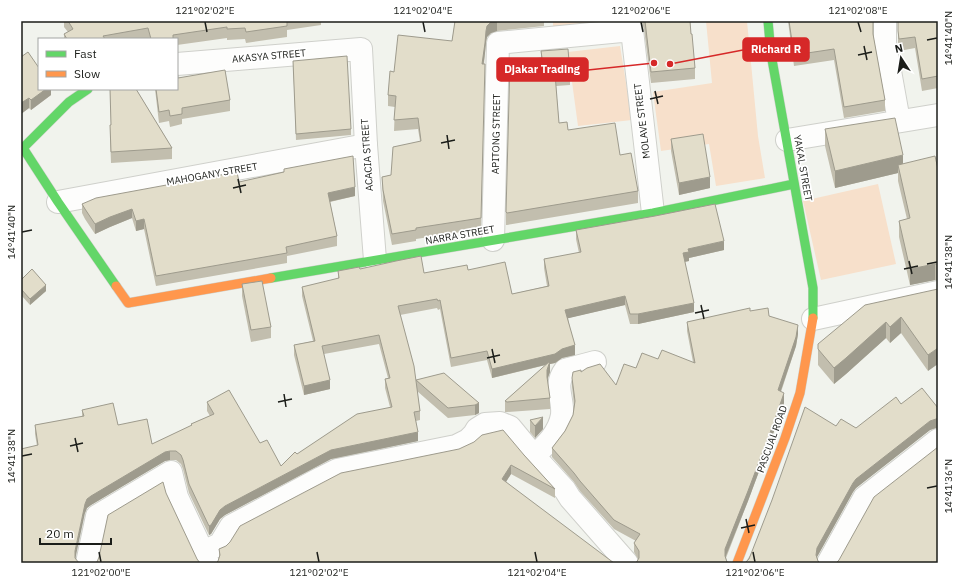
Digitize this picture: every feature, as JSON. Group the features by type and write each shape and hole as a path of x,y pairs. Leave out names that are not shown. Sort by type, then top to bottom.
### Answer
{"street":[{"name":"YAKAL STREET","path":"768,21 771,54 813,288 814,319"},
{"path":"884,21 885,43 899,121"},
{"name":"MOLAVE STREET","path":"632,30 653,213"},
{"name":"APITONG STREET","path":"493,240 498,43 632,30"},
{"name":"AKASYA STREET","path":"178,64 361,49"},
{"name":"ACACIA STREET","path":"361,49 366,146 375,260"},
{"path":"58,202 23,148 69,102 87,90"},
{"path":"786,140 938,115"},
{"name":"MAHOGANY STREET","path":"58,202 366,146"},
{"name":"NARRA STREET","path":"58,202 128,303 653,213 794,184"},
{"path":"814,319 938,292"},
{"name":"PASCUAL ROAD","path":"737,563 780,453 800,393 814,319"},
{"path":"534,456 549,442 557,430 562,417 559,391 559,384 562,374 565,370 595,362"},
{"path":"87,563 97,516 171,472 176,497 205,557 220,544 231,526 337,470 456,446 468,440 477,429 485,424 500,423 510,427 627,563"},
{"path":"828,563 864,498 938,440"}],"shaded area":[{"path":"553,21 620,21 553,29"},
{"path":"706,21 747,21 758,136 765,178 716,186 709,144 661,151 653,92 712,83"},
{"path":"620,46 632,120 578,126 568,52"},
{"path":"878,184 896,264 821,280 803,201"}],"building":[{"path":"68,21 287,21 287,26 246,32 245,28 227,29 227,27 173,35 173,38 151,38 148,28 103,36 104,38 66,38 64,34 73,29"},
{"path":"455,21 493,21 487,26 482,64 485,64 481,218 416,228 416,230 392,234 383,190 382,177 391,175 393,147 421,141 418,118 394,120 396,96 388,95 390,71 394,72 398,35 452,41"},
{"path":"645,21 690,21 695,68 651,72"},
{"path":"789,21 873,21 873,34 885,100 844,107 834,49 794,55"},
{"path":"898,21 938,21 938,76 922,79 915,37 899,39"},
{"path":"568,49 570,73 555,74 559,123 567,122 568,130 615,123 620,155 631,153 638,191 507,213 510,61 542,58 541,51"},
{"path":"28,52 38,67 38,90 45,90 31,100 29,98 21,103 21,57"},
{"path":"347,56 351,129 296,134 293,61"},
{"path":"225,70 230,100 182,108 182,114 170,116 169,110 159,112 156,90 178,90 178,78"},
{"path":"110,90 137,90 172,148 111,152"},
{"path":"895,118 903,155 835,171 825,129"},
{"path":"703,134 710,177 679,183 671,139"},
{"path":"353,156 355,187 328,193 337,236 286,247 287,253 156,276 144,219 136,221 132,209 95,224 82,204 96,198 237,172 239,182 284,172 284,169"},
{"path":"935,156 938,169 938,264 910,269 899,221 910,218 898,165"},
{"path":"715,204 724,241 688,249 689,252 683,253 694,303 638,314 630,314 625,296 565,310 575,345 562,349 555,354 492,369 487,351 451,358 440,300 438,301 437,299 398,306 414,366 420,411 414,412 418,432 331,450 225,506 220,510 209,526 189,484 181,455 176,451 165,452 87,499 75,551 75,558 79,563 21,563 21,449 38,445 35,425 84,416 82,410 113,403 118,425 147,419 152,444 214,414 207,402 229,390 260,443 267,440 281,466 295,452 297,454 357,414 392,407 385,379 390,378 379,335 322,346 330,380 304,386 294,345 315,341 302,287 339,278 338,271 359,267 360,269 421,256 424,273 467,265 468,270 505,262 512,294 549,286 544,259 581,252 576,230"},
{"path":"32,269 46,285 30,299 21,289 21,280"},
{"path":"262,281 271,327 251,330 242,284"},
{"path":"938,289 938,348 928,355 901,317 890,327 886,322 834,368 818,349 818,344 865,305"},
{"path":"750,308 750,311 768,308 769,316 798,325 796,337 778,390 784,393 725,549 725,556 727,562 729,563 636,563 639,558 639,551 634,543 640,534 614,520 552,448 565,431 573,415 575,401 572,378 573,372 581,370 581,372 587,368 600,364 616,385 624,364 636,368 642,353 658,359 662,350 695,363 687,322"},
{"path":"550,361 547,370 547,377 550,398 505,401"},
{"path":"444,373 479,403 475,405 448,408 416,380"},
{"path":"922,388 938,408 938,419 930,421 856,479 817,548 816,555 820,563 745,563 749,559 772,500 805,407 836,426 841,419 856,428 896,397 901,404"},
{"path":"543,417 535,426 530,420"},
{"path":"503,430 555,489 511,465 502,479 614,563 216,563 220,555 219,549 226,546 230,542 240,526 341,473 459,449 474,442 482,435"},
{"path":"938,447 938,563 836,563 874,497"},
{"path":"163,482 166,493 200,563 95,563 99,557 108,515"}],"traffic: fast":[{"path":"768,21 771,54 813,288 813,318"},
{"path":"87,90 69,102 23,148 116,286"},
{"path":"271,278 653,213 794,184"}],"traffic: slow":[{"path":"116,286 128,303 271,278"},
{"path":"737,563 785,438 800,393 813,318"}],"place":[{"name":"Djakar Trading","path":"654,63"},
{"name":"Richard R","path":"670,64"}]}
